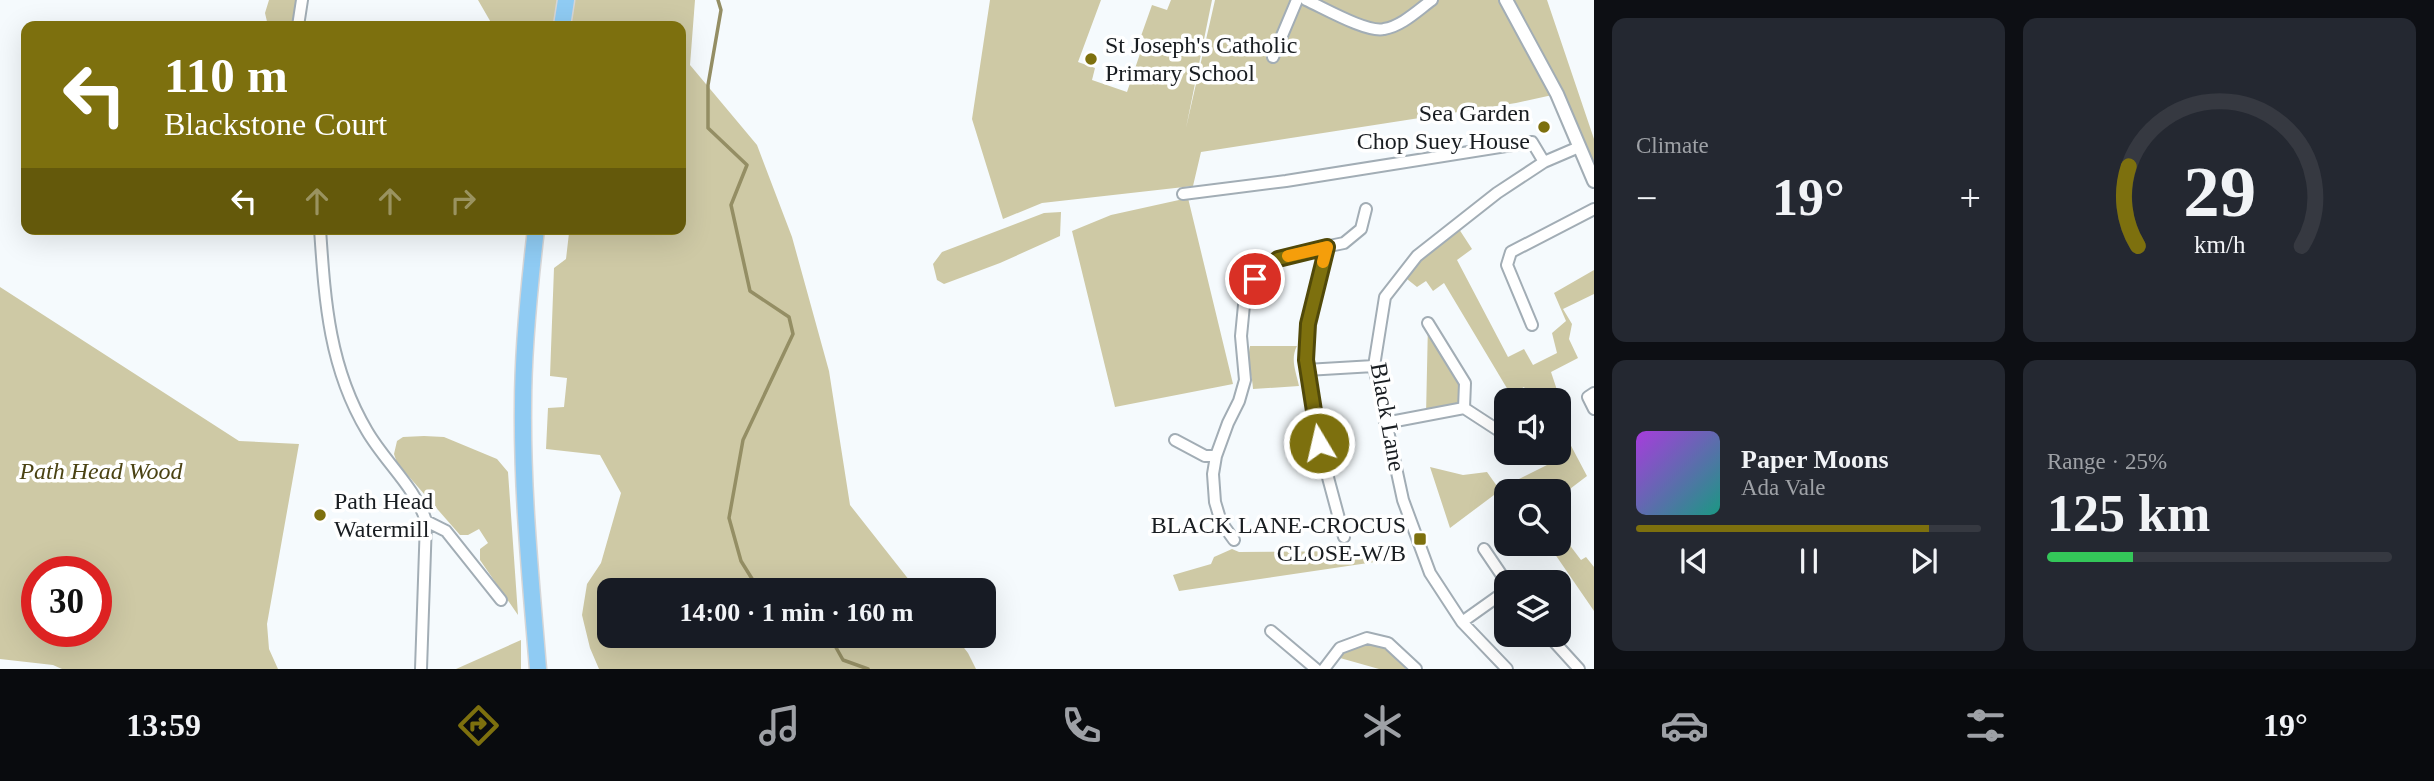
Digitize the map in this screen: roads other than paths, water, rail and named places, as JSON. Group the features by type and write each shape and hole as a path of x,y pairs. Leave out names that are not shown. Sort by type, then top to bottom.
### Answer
{"main road":[{"path":"563,21 566,0"},
{"path":"535,235 524,350 523,408 528,539 538,669"}],"street":[{"path":"299,21 302,0"},
{"path":"1273,57 1297,0"},
{"path":"1307,0 1370,28 1383,30 1398,24 1432,0"},
{"path":"1506,0 1557,94 1594,181"},
{"path":"1183,194 1532,142 1544,162"},
{"name":"Black Lane","path":"1507,669 1462,622 1430,573 1403,500 1374,366 1385,297 1417,256 1497,193 1544,162 1579,147"},
{"path":"1234,540 1221,522 1215,502 1213,474 1216,456 1245,380 1241,336 1244,305 1255,279 1278,259 1344,243 1361,229 1366,209"},
{"path":"1532,324 1507,265 1511,252 1594,209"},
{"path":"321,235 329,332 347,387 366,430 416,499 426,521 421,669"},
{"path":"1327,247 1308,324 1306,370 1319,443 1344,537"},
{"path":"1428,323 1465,383 1464,408"},
{"path":"1306,370 1374,366"},
{"path":"1594,393 1588,397 1594,409"},
{"path":"1385,423 1464,408 1494,428"},
{"path":"1175,440 1205,456 1216,456"},
{"path":"426,521 446,531 467,549 501,600"},
{"path":"1484,549 1498,570"},
{"path":"1462,622 1494,599"},
{"path":"1271,631 1316,669"},
{"path":"1324,669 1340,648 1367,638 1388,643 1416,669"},
{"path":"1559,647 1579,669"}],"waterway":[{"path":"718,0 721,10 708,85 708,128 747,165 731,205 750,291 789,317 793,334 743,440 729,518 741,561 752,578"},
{"path":"836,648 843,660 868,669"}],"place":[{"name":"St Joseph's Catholic Primary School","path":"1091,59"},
{"name":"Sea Garden Chop Suey House","path":"1544,127"},
{"name":"Path Head Watermill","path":"320,515"},
{"name":"BLACK LANE-CROCUS CLOSE-W/B","path":"1420,539"}],"park label":[{"name":"Path Head Wood","path":"101,471"}]}
